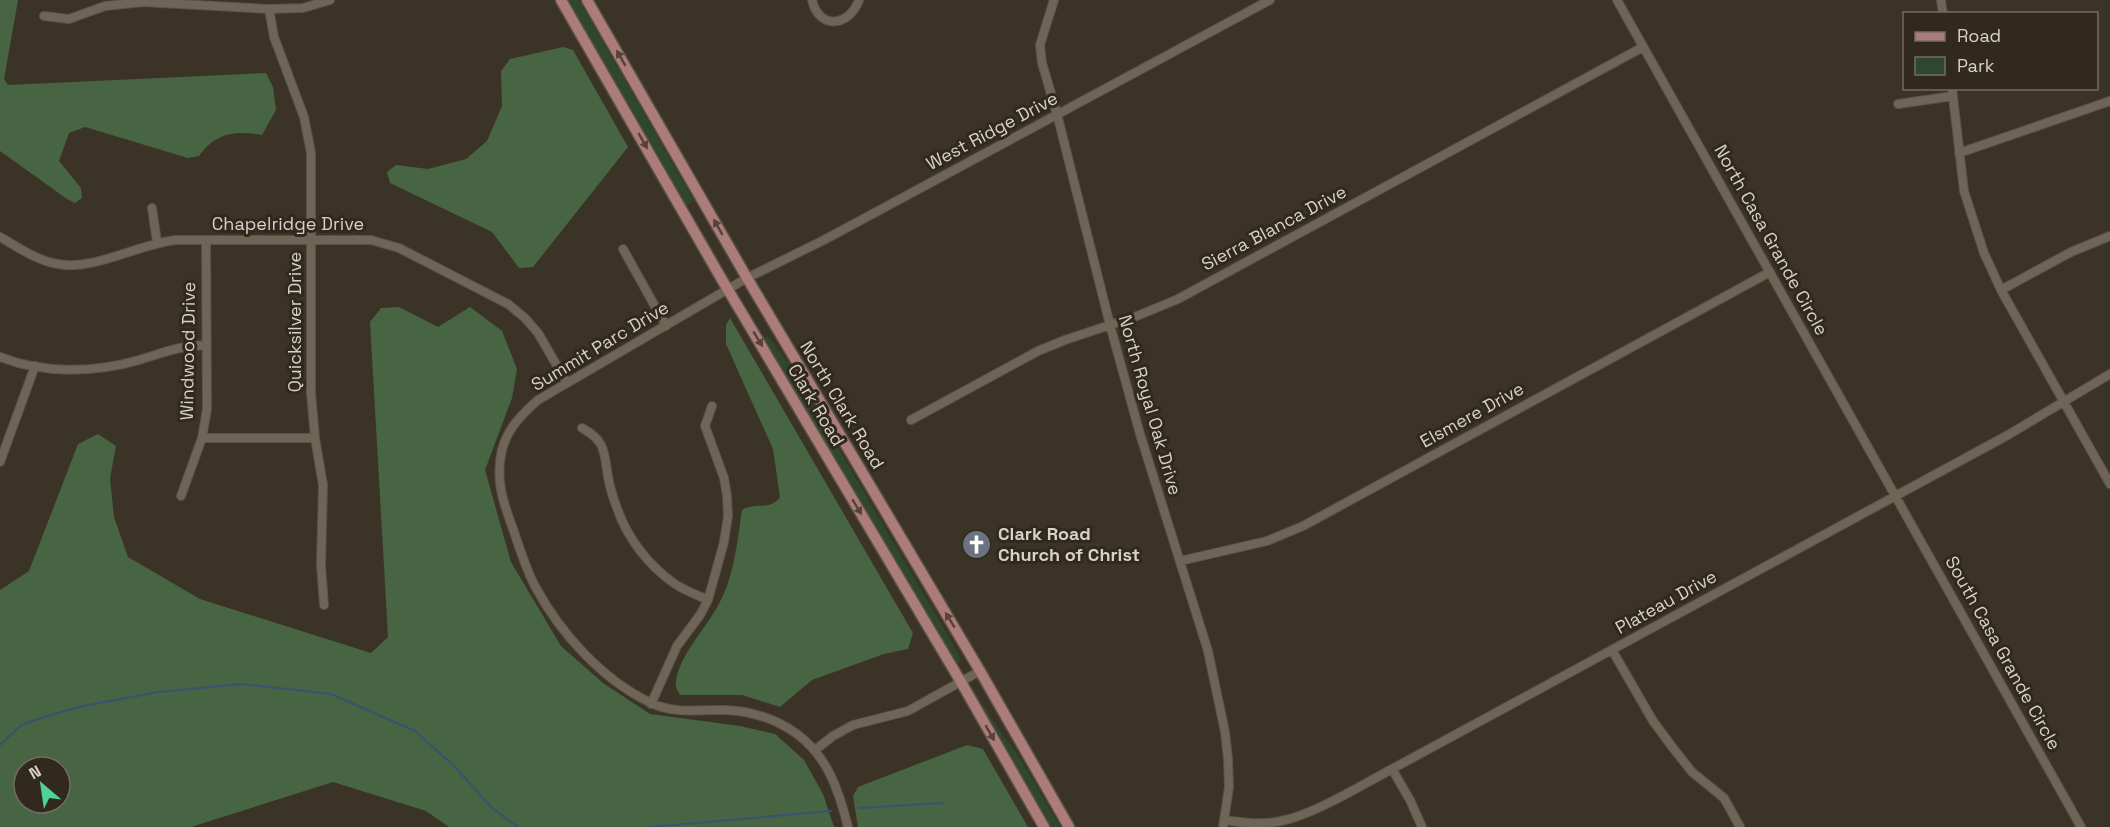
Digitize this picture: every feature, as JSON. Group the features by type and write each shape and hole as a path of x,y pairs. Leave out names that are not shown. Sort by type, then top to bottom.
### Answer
{"main road":[{"name":"Clark Road","path":"561,0 1044,827"},
{"name":"North Clark Road","path":"587,0 1069,827"}],"street":[{"path":"44,16 69,19 105,6 143,2 269,9 303,8 330,0"},
{"path":"812,0 820,16 830,22 842,21 854,12 859,0"},
{"name":"North Royal Oak Drive","path":"1054,0 1040,45 1042,63 1140,434 1208,651 1225,732 1229,787 1224,824"},
{"name":"West Ridge Drive","path":"728,289 824,240 1270,0"},
{"name":"North Casa Grande Circle","path":"1617,0 1895,496"},
{"name":"Quicksilver Drive","path":"269,9 273,37 309,136 311,393 315,438 323,485 321,565 324,605"},
{"name":"Sierra Blanca Drive","path":"911,420 1038,351 1178,299 1643,47"},
{"path":"1898,104 1952,92 1964,191 1984,253 2001,290 2110,484"},
{"path":"1959,153 2110,101"},
{"path":"152,208 157,242"},
{"path":"2001,290 2071,252 2110,236"},
{"name":"Chapelridge Drive","path":"0,237 27,253 59,265 92,263 157,242 371,240 399,248 508,304 538,333 567,383"},
{"name":"Windwood Drive","path":"181,496 202,438 207,409 206,240"},
{"path":"622,249 666,326"},
{"name":"Elsmere Drive","path":"1180,561 1267,541 1303,526 1770,272"},
{"name":"Summit Parc Drive","path":"728,289 538,400 521,415 510,432 502,448 498,480 525,566 536,588 559,624 595,664 651,704 672,711 724,710 751,713 775,720 797,734 815,750 835,782 848,827"},
{"path":"0,357 35,366 78,370 110,367 139,360 165,350 207,345"},
{"path":"0,462 35,366"},
{"name":"Plateau Drive","path":"1224,824 1283,821 1317,807 1392,769 2008,435 2110,374"},
{"path":"651,704 677,646 708,600 717,572 728,516 724,478 705,426 712,406"},
{"path":"582,428 596,435 604,449 608,480 617,511 635,544 657,570 670,580 708,600"},
{"path":"202,438 315,438"},
{"name":"South Casa Grande Circle","path":"1895,496 2081,827"},
{"path":"1612,650 1653,721 1692,772 1724,798 1740,827"},
{"path":"815,750 833,736 853,725 908,711 980,671"},
{"path":"1392,769 1422,827"}],"green space":[{"path":"0,0 18,0 4,79 8,85 266,73 273,87 276,110 262,135 234,133 226,135 212,142 199,156 188,158 85,127 69,133 59,161 81,188 82,198 75,203 0,151"},
{"path":"568,0 579,0 694,201 686,205"},
{"path":"563,47 573,50 628,147 533,267 519,268 492,232 390,183 387,172 396,165 428,169 466,159 487,141 502,106 501,71 510,59"},
{"path":"399,307 438,327 470,307 502,331 517,369 512,398 485,470 511,562 561,646 603,683 650,714 740,726 775,734 804,760 823,794 834,827 449,827 426,811 333,782 191,827 0,827 0,590 29,571 78,444 98,434 116,446 110,478 114,517 128,557 200,599 371,653 388,637 370,322 381,308"},
{"path":"730,318 913,633 908,649 884,654 812,680 780,707 742,695 680,695 676,686 681,663 716,609 727,586 734,561 742,510 772,504 780,497 773,449 726,344 726,325"},
{"path":"768,336 789,364 961,661 955,664 763,339"},
{"path":"977,695 1018,755 1060,827 1049,827 974,696"},
{"path":"967,745 983,749 1028,827 858,827 853,796 858,787"}],"waterway":[{"path":"0,745 21,725 47,716 83,706 158,692 242,684 331,694 415,731 454,766 492,808 518,827"},
{"path":"859,808 943,803"},
{"path":"650,827 831,811"}],"place":[{"name":"Clark Road Church of Christ","path":"977,544"}]}
